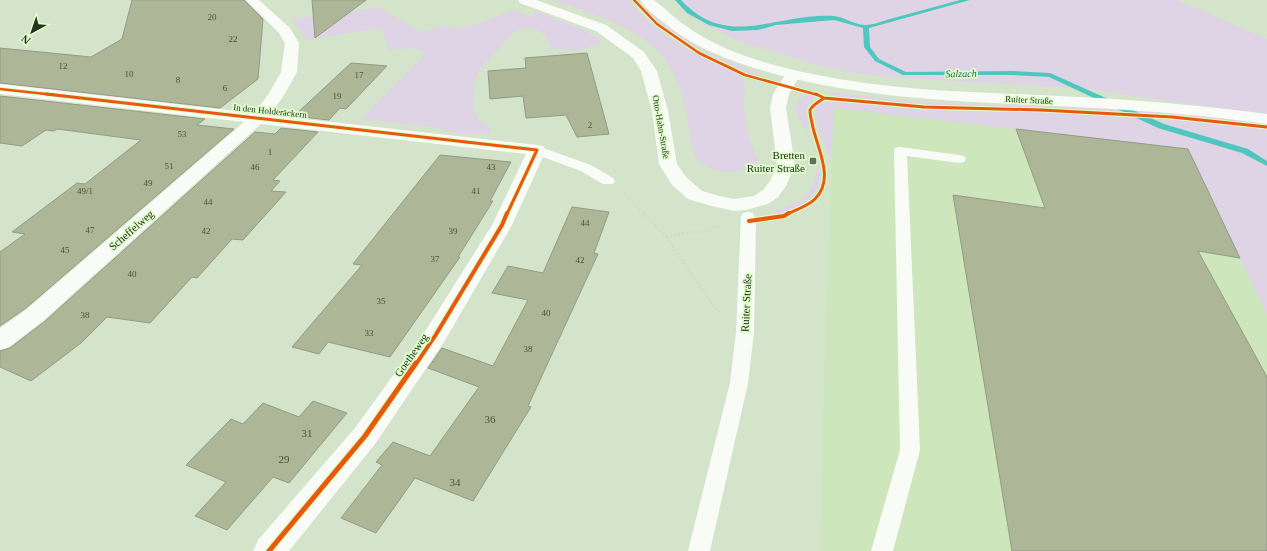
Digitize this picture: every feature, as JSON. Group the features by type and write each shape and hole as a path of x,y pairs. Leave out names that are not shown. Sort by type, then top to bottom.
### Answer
{"street":[{"name":"Scheffelweg","path":"0,341 35,315 259,117 275,96 289,72 292,43 285,31 252,0"},
{"name":"Otto-Hahn-Straße","path":"524,0 601,28 629,46 638,55 649,71 660,111 668,164 673,174 696,195 747,210"},
{"name":"Ruiter Straße","path":"646,0 684,32 710,46 746,61 792,75 875,90 925,95 1156,106 1193,109 1267,119"},
{"path":"747,210 771,193 779,182 786,165 778,108 781,94 792,75"},
{"name":"In den Holderäckern","path":"1,90 259,117 537,150"},
{"name":"Goetheweg","path":"269,551 365,436 435,336 502,225 537,150"}],"lane":[{"name":"In den Holderäckern","path":"537,150 586,168 608,181"},
{"path":"882,551 910,450 900,151 959,159"},
{"name":"Ruiter Straße","path":"699,551 739,383 745,332 749,221 747,210"}],"path":[{"path":"608,181 641,210 667,238 714,307 745,332"},
{"path":"667,238 689,232 704,232"}],"shaded area":[{"path":"552,0 629,0 648,21 671,39 693,52 726,67 739,76 743,80 745,86 744,104 747,128 750,141 758,160 751,166 735,172 717,171 701,163 695,156 680,88 672,69 660,53 645,40 628,29 609,20"},
{"path":"676,0 1177,0 1267,39 1267,114 1089,89 886,77 848,72 813,64 739,41 706,25 683,11"},
{"path":"379,7 420,32 445,26 458,29 477,24 513,10 529,16 535,11 584,30 600,40 601,43 580,50 552,49 545,35 537,30 526,27 514,32 480,69 474,82 473,109 479,120 491,130 488,134 461,134 436,128 361,119 426,54 417,49 389,51 382,28 306,40 293,19"},
{"path":"643,8 647,8 663,23 702,50 759,75 744,71 694,47 674,34"},
{"path":"829,92 926,103 1098,108 1219,117 1267,124 1267,126 1224,120 1099,110 930,106 832,95"},
{"path":"812,94 815,98 805,109 808,132 796,112 796,107 800,98"},
{"path":"843,101 955,111 1105,114 1267,129 1267,315 1188,149 834,108 831,159 818,128 816,108 824,102"},
{"path":"833,108 1188,149 1267,316 1267,551 820,551"},
{"path":"817,164 820,177 819,185 815,192 797,206 775,214 773,212 804,197 813,185"}],"building":[{"path":"132,0 244,0 263,19 258,79 220,108 0,83 0,48 91,57 122,39"},
{"path":"312,0 366,0 315,38"},
{"path":"587,53 609,134 577,137 566,115 526,118 523,96 490,99 488,71 526,68 525,58"},
{"path":"351,63 387,66 346,109 340,108 329,120 294,116"},
{"path":"0,96 205,119 197,125 234,129 26,308 0,326 0,252 25,234 12,232 77,183 85,184 141,140 57,129 54,131 46,130 22,146 0,143"},
{"path":"281,128 318,132 273,180 280,181 271,191 286,192 243,240 232,239 197,278 192,277 150,323 107,317 81,343 31,381 0,367 0,351 10,348 44,322 255,132 275,134"},
{"path":"1016,129 1188,149 1240,258 1198,251 1267,377 1267,551 1012,551 953,195 1045,208"},
{"path":"440,155 511,162 490,201 493,201 458,257 460,257 390,357 328,342 319,354 292,347 362,265 353,264"},
{"path":"572,207 609,212 594,253 598,254 528,406 531,407 473,501 415,478 376,533 341,518 382,465 376,462 393,442 430,456 479,387 428,368 442,348 493,366 528,300 492,293 508,266 543,273"},
{"path":"313,401 347,413 289,483 273,477 227,530 195,516 226,482 186,465 231,419 243,424 263,403 299,417"}],"waterway":[{"name":"Salzach","path":"678,0 689,12 711,24 732,29 758,28 775,23 834,18 866,27"},
{"path":"866,27 967,0"},
{"name":"Salzach","path":"866,27 867,47 877,60 905,74 1012,73 1050,75 1161,126 1245,151 1267,164"}],"cycle path":[{"path":"634,0 657,24 699,53 745,75 814,93 824,98 924,107 1041,110 1172,117 1267,127"},
{"path":"0,89 537,150 502,225 435,336 365,436 269,551"},
{"path":"749,221 784,216 814,200 819,193 825,178 822,159 814,135 810,111 812,107 824,98"}],"place":[{"name":"Bretten Ruiter Straße","path":"813,161"}]}
